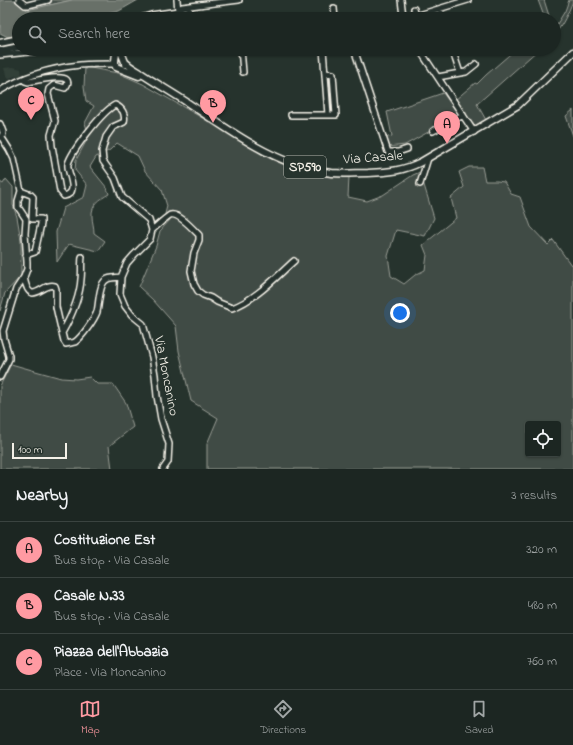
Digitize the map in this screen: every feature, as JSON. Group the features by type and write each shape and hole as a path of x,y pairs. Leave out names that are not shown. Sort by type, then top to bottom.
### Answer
{"main road":[{"path":"0,44 12,41"},
{"path":"0,47 12,44"},
{"path":"0,51 12,48"},
{"name":"Via Casale","path":"149,79 268,153 309,168 331,173 349,174 395,171 410,168 518,105 573,52"},
{"name":"SP590","path":"119,57 124,66 121,68 149,79"},
{"name":"SP590","path":"119,57 129,66 149,79"}],"street":[{"path":"19,0 25,5 48,0"},
{"path":"176,0 178,11"},
{"path":"173,12 178,11 182,7 240,0"},
{"path":"401,0 401,12"},
{"path":"430,12 468,0"},
{"path":"188,7 189,12"},
{"path":"334,8 334,12"},
{"path":"414,8 415,12"},
{"path":"0,54 12,53"},
{"path":"242,56 243,72"},
{"path":"324,56 328,115"},
{"path":"356,56 388,152 398,152 407,149"},
{"path":"424,56 474,132"},
{"path":"454,56 460,73"},
{"path":"1,89 38,74 119,57"},
{"path":"438,77 466,72 472,69 476,64"},
{"path":"291,115 336,115 333,74 325,74"},
{"path":"24,79 28,82 57,77 63,78 68,82 65,88 52,86 49,89 48,94 55,121 51,135 52,146 60,191 64,196 68,195 71,190 72,183 68,166 71,156 76,148 110,108 115,105 121,108 125,119 123,123 113,127 106,137 102,151 103,161 115,178 122,197 149,220 152,230 170,216 174,215 178,216 199,235 191,271 194,284 203,295 232,308 259,292 294,261"},
{"path":"327,94 334,94"},
{"path":"433,131 463,115"},
{"path":"0,124 3,132 1,138 14,159 21,191 18,207 26,219 25,234 27,262 27,269 24,277 16,289 4,326 4,339 9,356 0,377"},
{"path":"420,184 428,158"},
{"path":"21,191 33,197 32,219 41,219 35,252 26,255"},
{"name":"Via Moncanino","path":"152,230 150,239 127,263 121,277 120,294 125,306 132,315 143,324 152,357 156,375 157,396 161,419 169,444 168,462 163,469"},
{"path":"62,333 69,321 80,288 82,278 82,257"},
{"path":"24,277 28,290 34,293 39,292 49,285 55,286 56,307 66,344 73,343 80,337 93,320 97,312 104,281 107,279 121,277"}],"shaded area":[{"path":"0,0 15,0 27,10 72,0 138,0 115,12 12,12 12,36 8,37 0,33"},
{"path":"53,0 72,0 50,5 49,3 46,4 46,6 34,9 31,7 33,5"},
{"path":"538,0 544,0 548,12 542,12"},
{"path":"569,0 573,0 561,26 561,18"},
{"path":"508,56 531,56 477,104 486,120 477,126 471,123 455,100 475,83 477,84"},
{"path":"13,67 21,69 22,77 19,78 18,75 7,79 4,68"},
{"path":"85,67 118,73 143,84 246,143 331,175 349,177 348,197 367,201 383,195 420,172 434,218 425,236 396,230 388,256 391,276 404,284 415,275 425,270 427,255 423,245 456,218 451,198 464,187 459,172 469,167 482,167 485,181 504,182 511,194 520,197 531,227 548,245 553,240 571,265 573,264 573,469 207,469 207,444 218,418 191,401 179,351 176,326 153,300 139,287 156,246 160,231 170,220 165,214 167,206 162,190 145,171 138,156 117,143 110,150 96,157 90,167 107,188 109,194 99,200 93,209 92,218 94,233 105,241 98,251 69,244 57,262 56,232 63,208 84,197 87,185 75,170 76,160 89,136 85,123 94,106 86,101 84,87"},
{"path":"443,93 459,115 405,145 388,147 384,138 392,136 387,112"},
{"path":"573,110 573,136 566,116"},
{"path":"6,179 13,187 13,205 17,217 21,240 21,276 5,293 0,311 0,182 3,184"},
{"path":"11,364 61,378 76,379 90,377 97,384 113,384 126,403 133,427 109,446 112,469 0,469 0,386"}],"place":[{"name":"Piazza dell'Abbazia","path":"31,120"},
{"name":"Casale N.33","path":"213,123"},
{"name":"Costituzione Est","path":"447,144"}]}
